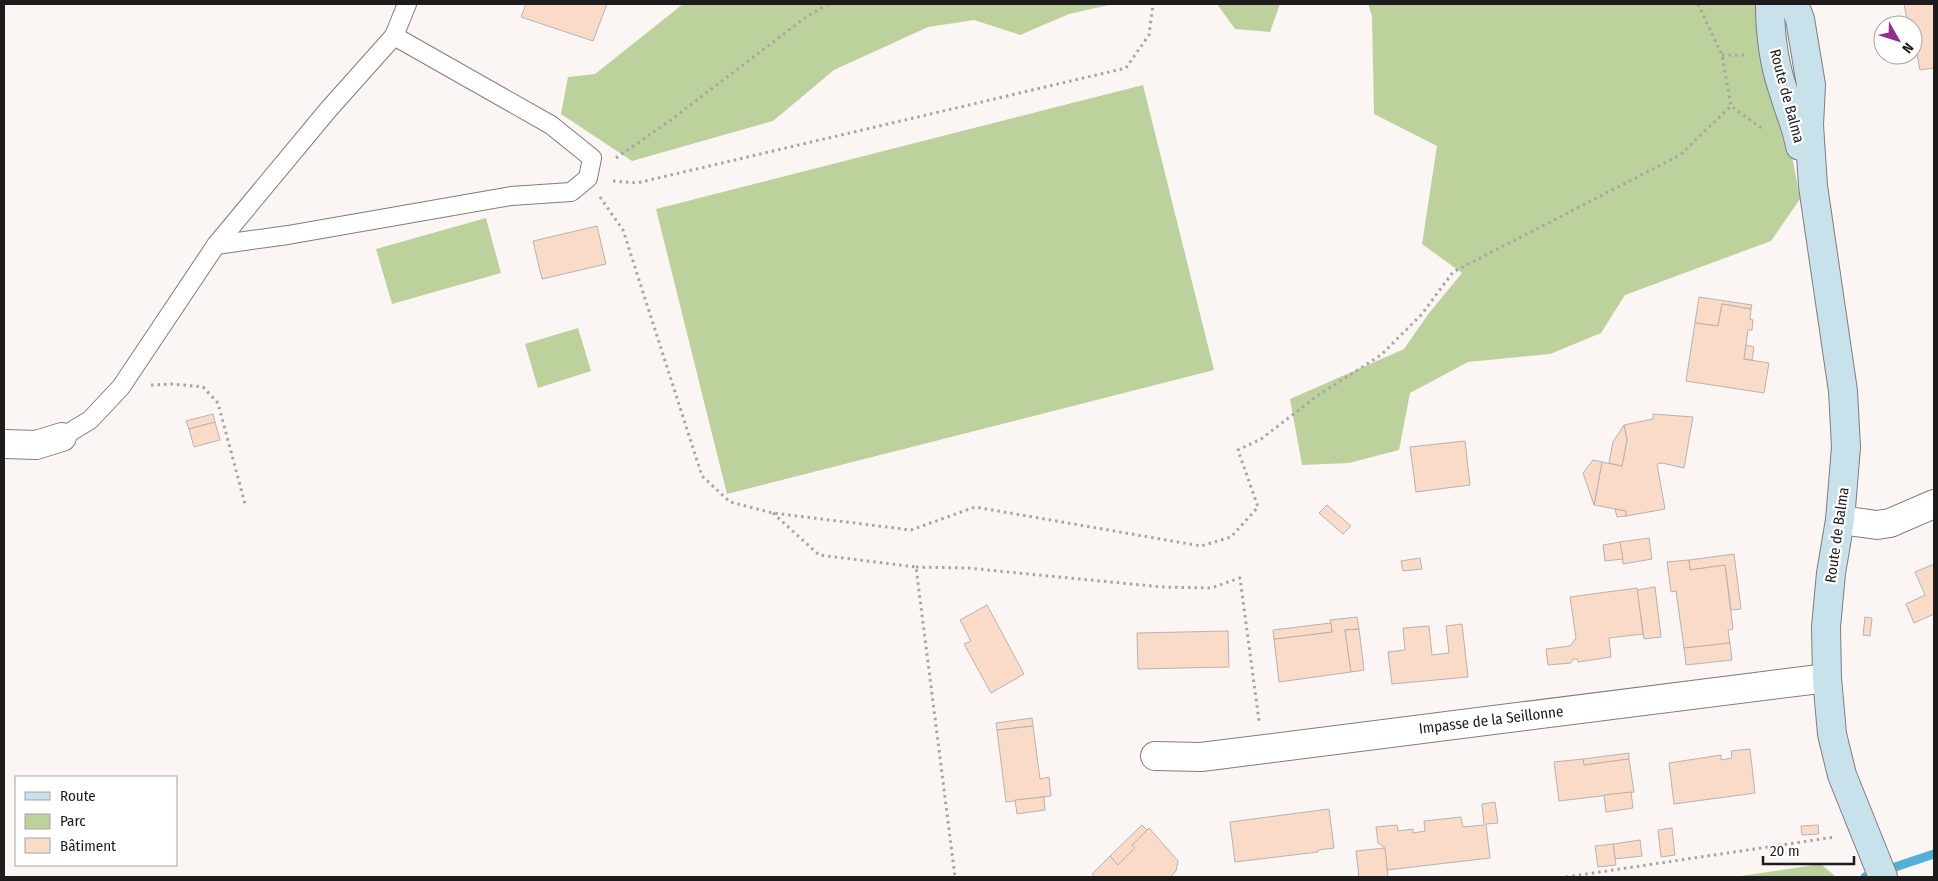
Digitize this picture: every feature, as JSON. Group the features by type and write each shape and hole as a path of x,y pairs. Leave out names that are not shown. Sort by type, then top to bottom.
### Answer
{"street":[{"name":"Route de Balma","path":"1770,4 1770,25 1783,91 1797,130 1802,157 1813,186"},
{"name":"Route de Balma","path":"1794,4 1800,19 1810,85 1809,124 1813,186 1843,391 1846,447 1840,520 1826,627 1827,678 1832,734 1842,775 1883,877"},
{"path":"4,444 36,445 62,437"},
{"path":"1840,520 1877,525 1890,523 1934,504"},
{"name":"Impasse de la Seillonne","path":"1155,756 1201,757 1263,750 1827,678"}],"lane":[{"path":"62,437 90,420 121,387 216,245 328,110 394,36 406,4"},
{"path":"216,245 288,235 511,196 570,192 588,178 592,158 550,125 394,36"}],"path":[{"path":"588,178 668,122 806,17 828,4"},
{"path":"588,178 637,183 1126,68 1149,35 1153,4"},
{"path":"1698,4 1722,55 1731,106 1802,157"},
{"path":"588,178 623,230 702,476 730,502 773,513 911,530 975,507 1201,546 1231,537 1258,507 1238,450 1261,438 1317,396 1382,355 1422,314 1453,272 1680,155 1731,106"},
{"path":"121,387 173,384 203,388 218,403 245,504"},
{"path":"773,513 819,555 916,567 967,568 1172,587 1211,588 1240,578 1263,750"},
{"path":"916,567 955,877"},
{"path":"1566,877 1868,839"}],"green space":[{"path":"683,4 1113,4 1069,14 1020,35 974,20 928,27 834,70 773,121 632,161 561,114 568,77 595,74"},
{"path":"1217,4 1280,4 1270,32 1235,29"},
{"path":"1368,4 1764,4 1800,199 1771,241 1625,295 1601,333 1550,354 1468,362 1410,393 1399,450 1349,463 1302,465 1290,399 1404,349 1429,313 1462,273 1422,244 1437,146 1374,114 1372,16"},
{"path":"1143,85 1214,370 727,494 656,209"},
{"path":"486,218 501,273 392,304 376,249"},
{"path":"578,328 591,371 538,388 525,344"},
{"path":"1821,864 1836,877 1734,877"}],"building":[{"path":"526,4 607,4 593,41 521,17"},
{"path":"1904,4 1934,4 1934,68 1920,70 1919,65 1923,65 1923,15 1906,15"},
{"path":"597,226 606,264 542,279 533,241"},
{"path":"1699,297 1752,305 1751,309 1722,304 1718,326 1695,323"},
{"path":"1722,304 1751,309 1752,330 1748,330 1744,359 1769,363 1764,393 1686,381 1695,323 1718,326"},
{"path":"1746,345 1754,347 1752,360 1744,359"},
{"path":"213,414 215,422 189,429 186,421"},
{"path":"1653,414 1693,417 1684,468 1662,463 1657,464 1665,509 1626,516 1626,511 1594,505 1602,462 1622,466 1627,440 1624,425 1653,419"},
{"path":"215,422 220,440 194,447 189,429"},
{"path":"1624,425 1627,440 1622,466 1609,463 1613,442"},
{"path":"1465,441 1470,485 1416,492 1410,447"},
{"path":"1593,460 1602,462 1594,505 1583,473"},
{"path":"1327,505 1351,526 1343,534 1319,513"},
{"path":"1615,509 1626,511 1626,516 1617,517"},
{"path":"1649,538 1652,559 1623,564 1620,542"},
{"path":"1620,542 1623,559 1605,561 1603,545"},
{"path":"1734,554 1741,609 1731,610 1725,565 1690,570 1689,560"},
{"path":"1420,558 1422,569 1403,571 1401,561"},
{"path":"1689,560 1690,570 1725,565 1733,629 1728,630 1730,643 1684,648 1676,591 1671,592 1667,562"},
{"path":"1934,564 1934,614 1914,623 1906,604 1925,595 1915,572"},
{"path":"1655,587 1661,637 1644,639 1637,590"},
{"path":"1637,588 1643,634 1609,638 1611,657 1578,662 1577,659 1573,659 1571,663 1548,665 1546,649 1570,646 1576,638 1570,597"},
{"path":"987,605 1024,674 991,693 964,644 971,641 960,620"},
{"path":"1357,617 1359,629 1345,630 1351,672 1279,682 1274,639 1332,632 1330,620"},
{"path":"1865,617 1872,618 1870,636 1863,635"},
{"path":"1331,623 1332,632 1274,639 1273,630"},
{"path":"1462,624 1468,677 1392,684 1388,652 1405,650 1403,628 1429,626 1432,655 1449,653 1446,626"},
{"path":"1359,629 1364,670 1351,672 1345,630"},
{"path":"1228,631 1229,667 1138,669 1137,633"},
{"path":"1730,643 1732,660 1686,665 1684,648"},
{"path":"1032,718 1033,726 997,730 996,723"},
{"path":"1033,726 1040,779 1049,777 1051,796 1006,802 997,730"},
{"path":"1750,749 1755,793 1674,804 1669,763 1721,755 1721,760 1732,758 1731,751"},
{"path":"1629,753 1629,759 1584,765 1583,759"},
{"path":"1583,759 1584,765 1629,759 1634,792 1559,801 1554,762"},
{"path":"1631,792 1633,808 1606,812 1604,795"},
{"path":"1044,797 1045,810 1017,814 1015,800"},
{"path":"1495,802 1498,823 1486,824 1490,858 1387,870 1385,848 1378,843 1376,827 1397,825 1398,831 1413,829 1413,833 1425,831 1424,821 1461,817 1463,827 1484,825 1482,804"},
{"path":"1329,809 1334,848 1318,850 1318,852 1235,862 1230,822"},
{"path":"1142,825 1147,830 1132,845 1135,848 1118,865 1110,856"},
{"path":"1818,825 1819,834 1802,835 1801,826"},
{"path":"1149,828 1178,861 1176,871 1170,877 1095,877 1092,874 1110,856 1118,865 1135,848 1132,845"},
{"path":"1672,828 1675,855 1661,857 1658,830"},
{"path":"1640,840 1642,856 1615,859 1613,844"},
{"path":"1613,844 1616,865 1598,867 1595,846"},
{"path":"1385,848 1388,877 1359,877 1356,851"}],"waterway":[{"path":"1865,877 1934,854"}]}
